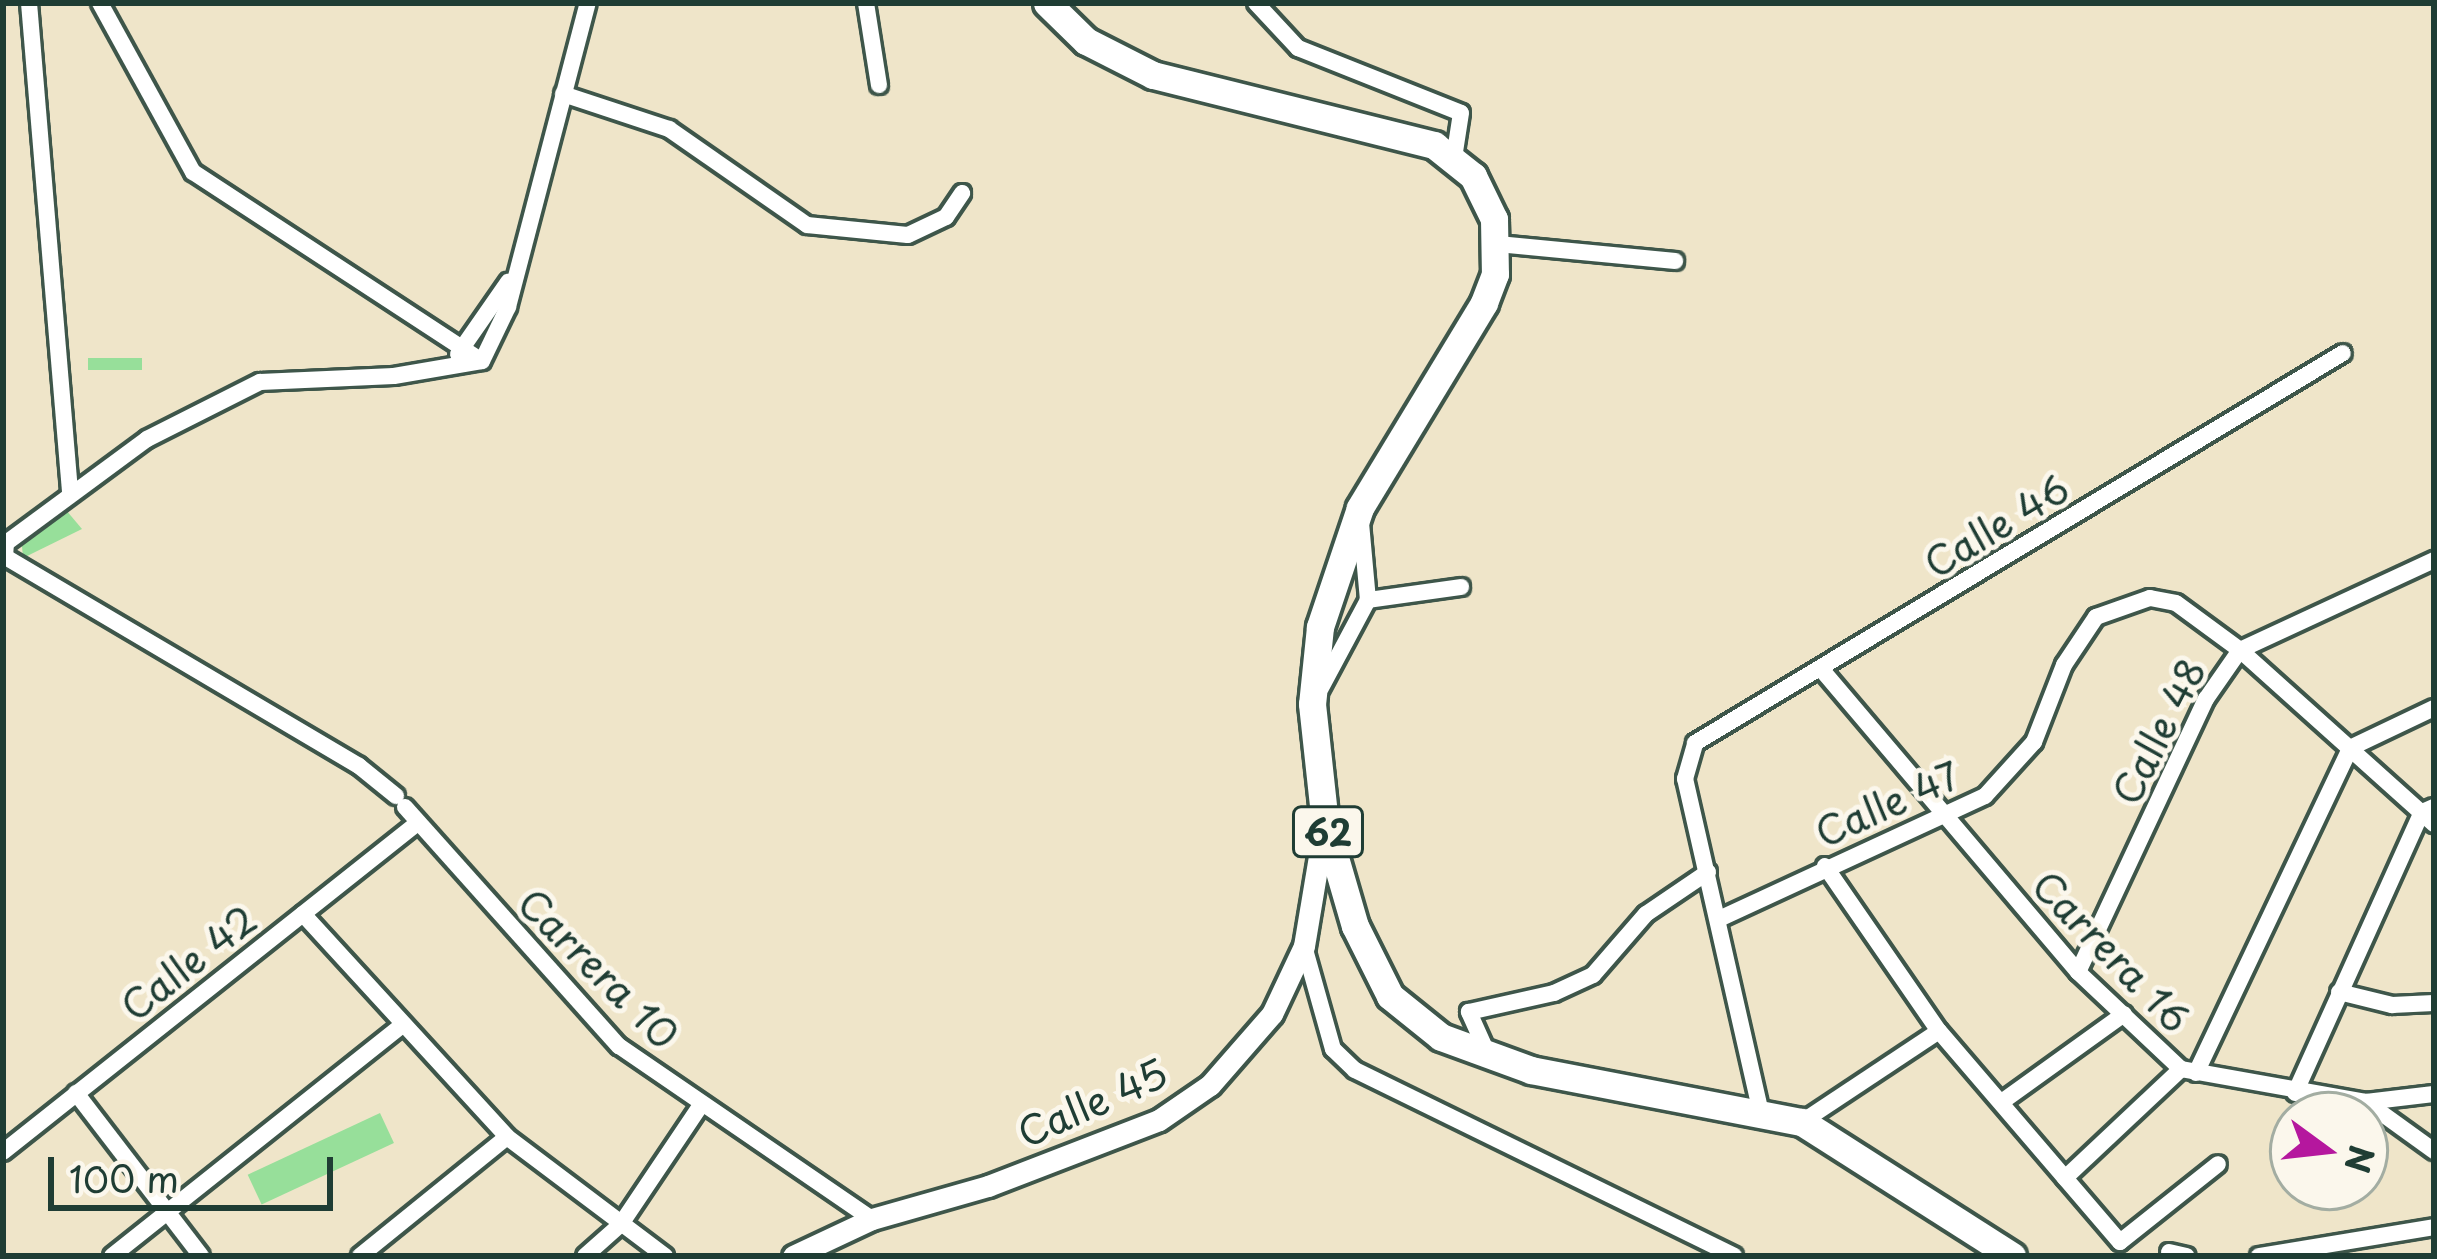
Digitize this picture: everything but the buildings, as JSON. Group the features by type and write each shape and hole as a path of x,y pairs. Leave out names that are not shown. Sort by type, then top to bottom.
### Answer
{"main road":[{"path":"1047,3 1086,41 1153,76 1406,134 1454,158 1484,194 1498,244"},
{"name":"62","path":"1498,244 1474,326 1360,508 1320,627 1312,704 1325,823 1355,926 1390,997 1441,1037 1531,1070 1802,1122 2012,1256"}],"street":[{"path":"29,3 70,490 170,425 260,382 482,361"},
{"path":"100,3 193,172 482,361"},
{"path":"482,361 503,323 510,279 588,3"},
{"path":"866,3 879,85"},
{"path":"1256,3 1298,48 1461,113 1454,158"},
{"path":"563,94 669,129 807,225 908,235 946,217 962,193"},
{"path":"1498,244 1675,261"},
{"path":"445,368 510,279"},
{"name":"Calle 46","path":"1708,872 1685,779 1687,755 1701,737 1822,670 2343,353"},
{"name":"Carrera 10","path":"70,490 6,543 5,557 359,766 400,801 415,825 596,1023 701,1105 872,1219"},
{"path":"1312,704 1368,600 1360,508"},
{"name":"Calle 48","path":"2078,972 2206,699 2240,650 2434,560"},
{"path":"1368,600 1461,587"},
{"name":"Calle 47","path":"1719,919 1825,866 1985,796 2034,742 2064,665 2096,617 2133,600 2176,603 2240,650"},
{"path":"2240,650 2430,814 2339,992 2296,1091"},
{"name":"Carrera 16","path":"1822,670 1940,817 2078,972 2124,1014 2188,1071 2285,1091"},
{"path":"2065,1178 2188,1071 2350,748 2434,708"},
{"name":"Calle 45","path":"793,1256 872,1219 988,1186 1159,1120 1248,1048 1304,946 1325,823"},
{"name":"Calle 42","path":"3,1152 415,825"},
{"path":"1825,866 1939,1031 2120,1242 2218,1164"},
{"path":"1490,1055 1469,1012 1554,993 1593,975 1646,914 1708,872 1761,1113"},
{"path":"303,914 507,1137 665,1256"},
{"path":"1304,946 1324,1028 1354,1070 1734,1256"},
{"path":"2339,992 2392,1005 2434,1003"},
{"path":"2003,1101 2124,1014"},
{"path":"112,1256 401,1026"},
{"path":"1802,1122 1939,1031"},
{"path":"76,1093 201,1256"},
{"path":"2389,1099 2434,1094"},
{"path":"585,1256 621,1224 701,1105"},
{"name":"Carrera 16","path":"2389,1119 2434,1151"},
{"path":"360,1256 507,1137"},
{"path":"2259,1256 2434,1227"}],"green space":[{"path":"88,358 142,358 142,370 88,370"},
{"path":"66,510 82,529 23,558 22,546"},
{"path":"380,1113 394,1143 262,1205 248,1175"}]}
